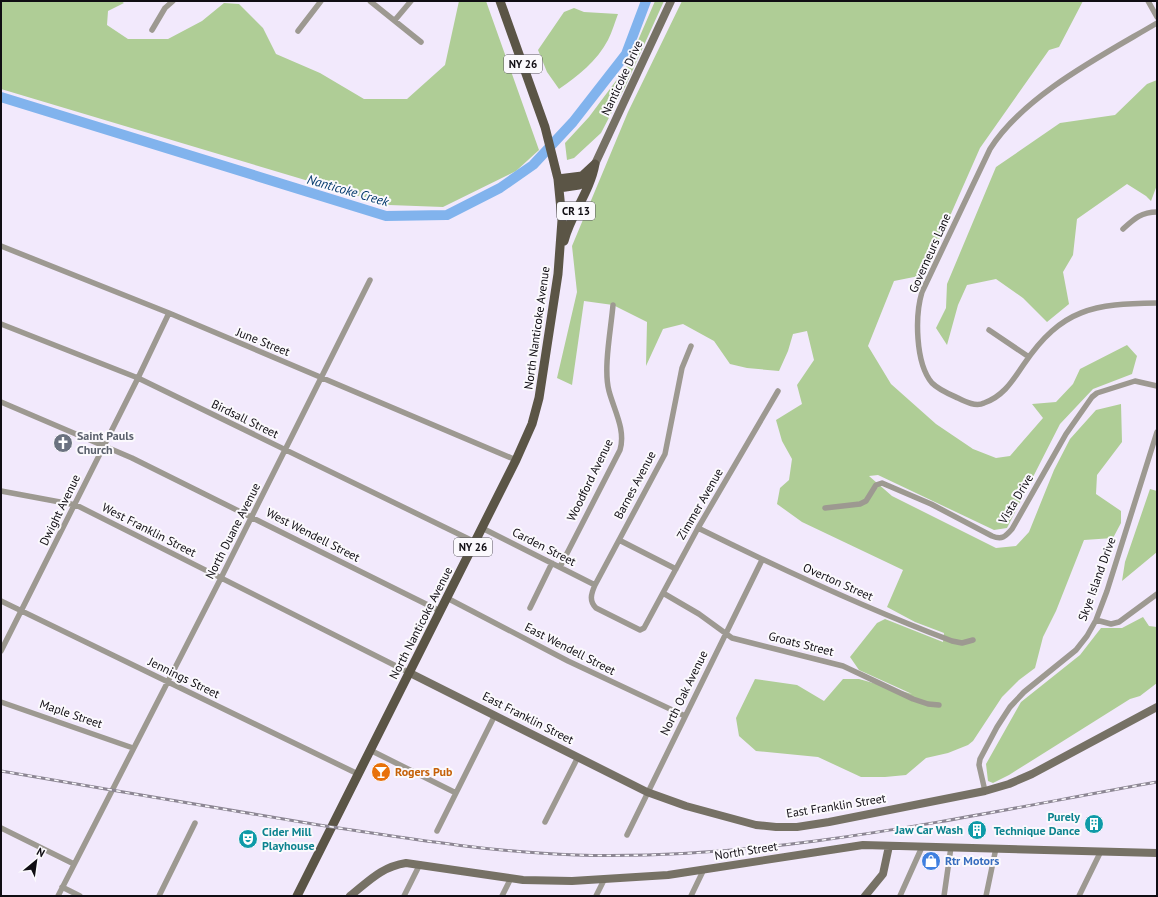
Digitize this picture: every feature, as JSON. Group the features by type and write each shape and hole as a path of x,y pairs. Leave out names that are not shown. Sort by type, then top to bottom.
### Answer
{"main road":[{"name":"NY 26","path":"500,1 545,127 556,168 562,220 560,260"},
{"name":"CR 13","path":"560,260 569,227 592,176 595,164"},
{"name":"CR 13","path":"559,184 582,176 595,164"},
{"name":"CR 13","path":"559,184 585,184 592,176"},
{"name":"North Nanticoke Avenue","path":"300,895 358,774 516,460 532,424 539,398 560,260"}],"street":[{"path":"152,30 165,8 173,1"},
{"path":"298,31 321,1"},
{"path":"370,1 421,42"},
{"path":"395,20 411,1"},
{"name":"Nanticoke Drive","path":"595,164 670,1"},
{"path":"1148,1 1157,17"},
{"name":"Governeurs Lane","path":"1157,23 1057,85 1026,107 999,135 990,149 922,292 918,313 918,339 922,360 928,376 938,388 970,403 983,404 999,396 1006,389 1051,330 1083,311 1115,304 1157,303"},
{"path":"1123,229 1137,216 1145,213 1157,212"},
{"name":"June Street","path":"1,246 169,313 516,460"},
{"name":"North Duane Avenue","path":"58,896 252,517 370,280"},
{"name":"Woodford Avenue","path":"560,567 620,450 623,441 608,389 607,376 613,305"},
{"name":"Dwight Avenue","path":"1,651 76,505 169,313"},
{"name":"Birdsall Street","path":"1,324 138,378 285,451 475,542"},
{"path":"988,330 1029,357"},
{"name":"Barnes Avenue","path":"644,628 640,630 596,608 592,604 592,593 665,454 682,368 690,346"},
{"name":"Vista Drive","path":"825,508 860,504 866,501 876,484 882,483 931,504 992,536 999,539 1004,538 1012,529 1066,434 1092,397 1097,393 1135,381 1157,386"},
{"name":"Zimmer Avenue","path":"644,628 698,528 778,391"},
{"name":"West Wendell Street","path":"1,402 105,445 440,611"},
{"name":"Skye Island Drive","path":"985,791 979,765 980,759 997,727 1010,707 1024,692 1076,650 1087,636 1096,620 1107,591 1157,432"},
{"name":"West Franklin Street","path":"1,491 76,505 410,673"},
{"name":"Carden Street","path":"482,528 595,585"},
{"name":"Overton Street","path":"698,528 762,560 883,614 952,641 962,643 973,640"},
{"path":"619,540 676,569"},
{"name":"North Oak Avenue","path":"627,835 762,560"},
{"path":"530,608 552,563"},
{"name":"Groats Street","path":"663,593 700,614 725,635 732,638 843,666 918,701 939,705"},
{"path":"1096,620 1111,624 1119,622 1157,594"},
{"name":"East Wendell Street","path":"447,598 568,661 685,716"},
{"name":"Jennings Street","path":"1,601 358,774"},
{"name":"East Franklin Street","path":"410,673 647,792 686,806 776,828 797,827 829,822 985,791 1032,774 1157,707"},
{"name":"Maple Street","path":"1,702 133,748"},
{"path":"437,830 495,715"},
{"path":"370,750 456,794"},
{"path":"545,822 578,757"},
{"path":"159,896 195,823"},
{"path":"1,828 74,864"},
{"name":"North Street","path":"350,896 382,870 392,865 406,863 549,882 604,880 668,875 855,846 996,848 1157,853"},
{"path":"865,896 883,874 889,846"},
{"path":"900,896 922,847"},
{"path":"944,896 951,847"},
{"path":"986,896 996,848"},
{"path":"1079,896 1101,851"},
{"path":"404,896 420,864"},
{"path":"691,896 704,869"},
{"path":"502,896 511,878"},
{"path":"596,896 604,880"},
{"path":"62,887 80,896"}],"green space":[{"path":"1,1 121,1 124,3 108,11 107,25 128,39 168,39 202,21 224,3 239,4 263,28 276,54 320,73 364,99 407,99 445,65 459,1 486,1 539,150 516,171 443,207 389,205 1,89"},
{"path":"655,1 664,1 625,87 601,133 574,158 567,160 565,143 589,117 627,66"},
{"path":"682,1 1083,1 1059,47 1049,50 980,148 924,275 894,281 868,346 891,384 936,424 973,449 996,458 1010,456 1043,418 1032,404 1056,402 1073,384 1080,369 1127,345 1137,356 1132,374 1093,389 1060,424 1007,528 994,530 878,475 869,476 892,496 996,548 1016,546 1029,532 1054,470 1070,439 1096,410 1121,404 1122,442 1097,475 1096,494 1121,511 1121,523 1113,538 1084,540 1056,611 1043,637 1035,668 1019,680 1002,697 973,741 968,745 948,753 926,758 906,775 861,777 818,757 756,751 739,736 736,718 755,679 797,685 824,701 843,679 859,679 912,694 859,670 850,657 877,623 885,619 943,642 944,633 915,622 887,607 903,570 802,522 777,504 780,488 789,480 792,459 782,441 776,420 802,404 797,385 814,360 807,331 793,334 788,351 779,371 747,368 730,364 714,341 683,324 663,329 646,366 647,322 613,305 584,301 572,385 557,378 577,292 572,246 628,112"},
{"path":"574,8 584,12 618,14 604,48 580,73 559,89 547,72 538,50 564,12"},
{"path":"1157,80 1157,185 1151,201 1127,184 1077,219 1073,255 1063,272 1069,304 1047,322 1023,298 996,279 967,285 958,305 947,345 936,328 946,308 947,284 996,167 1060,123 1115,115 1147,84"},
{"path":"1150,489 1157,491 1157,552 1122,581 1125,562"},
{"path":"1143,617 1149,626 1157,627 1157,683 1140,696 1130,699 1009,775 993,783 988,781 986,764 1021,702 1080,655 1101,628 1122,628"}],"waterway":[{"name":"Nanticoke Creek","path":"1,97 386,216 447,215 500,188 533,165 573,122 626,54 646,1"}],"railway":[{"path":"1,771 383,835 479,848 576,855 649,855 722,851 795,844 940,822 1157,782"}],"place":[{"name":"Saint Pauls Church","path":"63,443"},
{"name":"Rogers Pub","path":"381,772"},
{"name":"Purely Technique Dance","path":"1094,824"},
{"name":"Jaw Car Wash","path":"977,830"},
{"name":"Cider Mill Playhouse","path":"248,839"},
{"name":"Rtr Motors","path":"931,861"}]}
